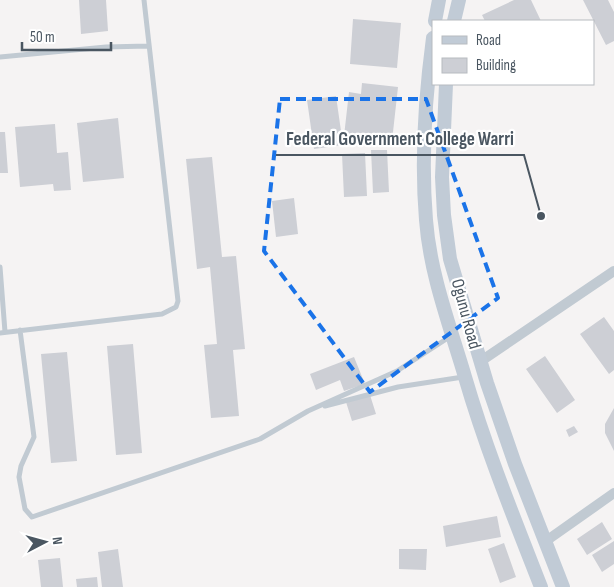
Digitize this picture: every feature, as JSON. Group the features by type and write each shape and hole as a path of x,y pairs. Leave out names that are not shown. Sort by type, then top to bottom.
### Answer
{"main road":[{"path":"435,20 439,0"},
{"path":"454,20 459,0"},
{"name":"Ogunu Road","path":"432,45 428,75 425,149 426,221 433,263 451,336 496,471 542,587"},
{"name":"Ogunu Road","path":"446,85 442,134 444,215 450,260 515,464 563,587"}],"street":[{"path":"481,361 614,271"},
{"path":"546,541 614,493"}],"lane":[{"path":"0,267 3,332 162,314 172,311 176,307 178,301 144,0"},
{"path":"0,57 106,47 148,46"},
{"path":"20,330 34,437 21,466 19,477 25,509 32,517 115,490 260,438 308,412 397,371 451,336"},
{"path":"308,412 344,400 465,376"}],"highlighted area":[{"path":"280,99 426,99 498,298 370,392 264,251"}],"building":[{"path":"79,0 106,0 108,31 81,34"},
{"path":"514,0 531,0 541,20 484,20 482,15"},
{"path":"583,0 608,0 614,12 614,41 606,45"},
{"path":"353,19 401,23 397,68 350,64"},
{"path":"362,83 398,87 392,141 344,136 349,92 361,94"},
{"path":"336,96 343,145 314,149 307,100"},
{"path":"118,118 124,178 83,182 77,123"},
{"path":"55,124 57,153 68,152 71,190 54,191 53,184 20,187 15,127"},
{"path":"0,132 5,132 8,173 0,173"},
{"path":"371,150 387,150 389,192 373,193"},
{"path":"365,153 367,196 344,197 342,154"},
{"path":"212,157 222,257 236,256 245,349 233,350 239,416 211,418 204,345 217,344 210,267 197,269 186,159"},
{"path":"294,198 298,234 276,237 272,201"},
{"path":"604,317 614,331 614,370 609,374 580,334"},
{"path":"133,344 142,453 116,455 107,346"},
{"path":"67,352 77,461 51,463 41,354"},
{"path":"545,356 575,400 557,413 526,369"},
{"path":"354,357 365,384 344,391 340,380 316,390 310,374"},
{"path":"370,395 376,414 352,421 346,402"},
{"path":"614,408 614,451 605,433 605,424"},
{"path":"574,426 578,432 569,437 566,430"},
{"path":"497,516 501,537 446,547 443,526"},
{"path":"602,522 612,539 587,555 577,539"},
{"path":"614,541 614,564 602,572 592,555"},
{"path":"504,543 516,577 500,583 488,549"},
{"path":"118,549 123,587 102,587 98,552"},
{"path":"399,549 427,549 426,570 399,569"},
{"path":"60,558 63,587 41,587 38,560"},
{"path":"97,577 98,587 77,587 76,579"}],"place":[{"name":"Federal Government College Warri","path":"541,216"}]}
